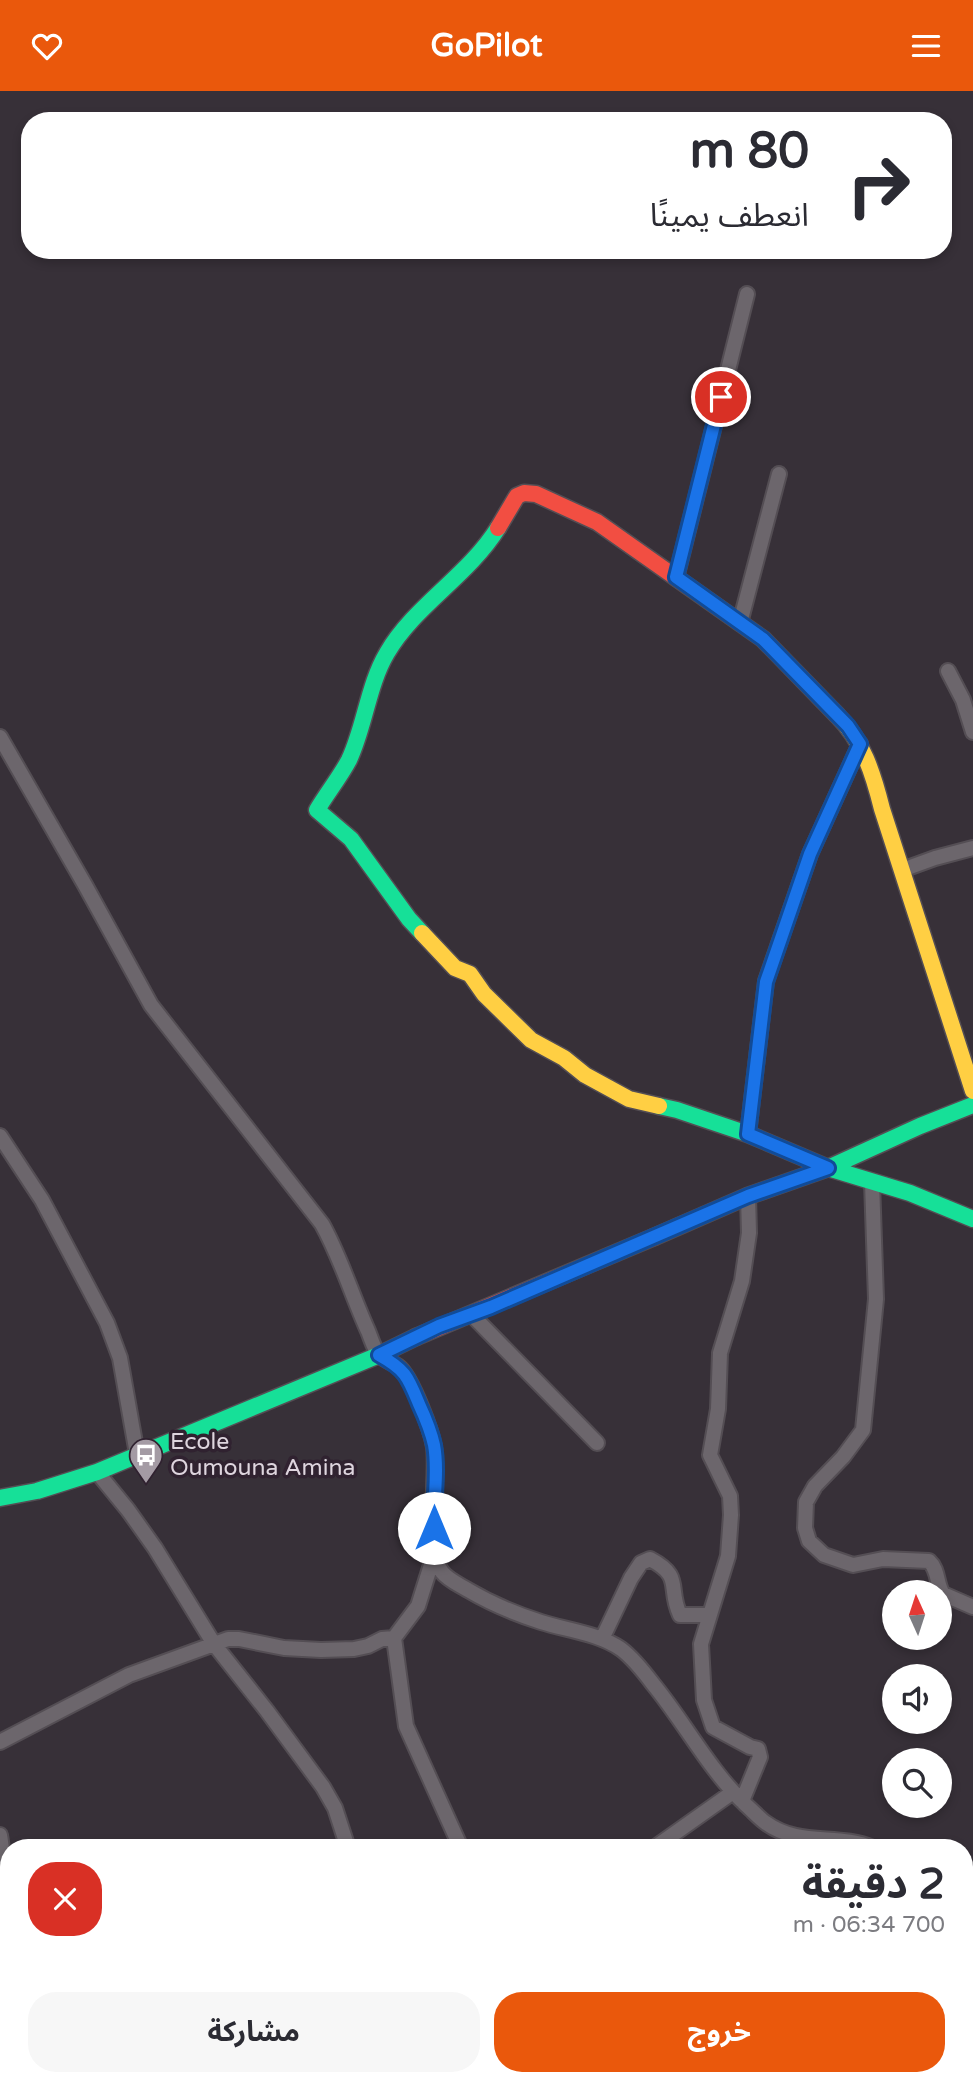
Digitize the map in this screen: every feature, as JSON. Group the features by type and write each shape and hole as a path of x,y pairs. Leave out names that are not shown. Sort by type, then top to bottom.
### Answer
{"street":[{"path":"676,577 747,294"},
{"path":"740,623 779,474"},
{"path":"973,1091 882,809 873,773 860,744 848,726 763,639 597,522 536,494 524,493 517,496 492,537 472,562 410,623 387,652 349,759 317,810 351,839 409,919 455,968 470,974 484,995 531,1040 564,1058 585,1075 629,1099 677,1110 748,1134 828,1168 910,1193 973,1219"},
{"path":"948,671 962,699 973,732"},
{"path":"0,737 151,1005 322,1224 333,1244 379,1355 400,1368 409,1380 434,1446 435,1552 441,1571 480,1597 539,1621 602,1639 621,1649 640,1667 737,1797 764,1822 780,1832 811,1839"},
{"path":"748,1134 766,982 810,854 860,744"},
{"path":"902,870 973,848"},
{"path":"0,1497 19,1496 97,1472 379,1355 439,1326 472,1315 748,1196 828,1168 973,1105"},
{"path":"0,1136 42,1200 107,1323 120,1358 136,1454"},
{"path":"872,1182 876,1299 863,1430 843,1457 814,1486 806,1502 805,1528 810,1541 824,1555 853,1565 883,1559 929,1561 935,1568 943,1594 973,1607"},
{"path":"669,1839 737,1797 760,1757 758,1749 713,1727 704,1700 701,1644 728,1556 730,1496 710,1455 718,1409 720,1353 742,1281 749,1233 748,1196"},
{"path":"472,1315 597,1443"},
{"path":"97,1472 155,1548 214,1644 323,1787 335,1808 345,1839"},
{"path":"435,1552 418,1606 394,1638 406,1726 457,1839"},
{"path":"602,1639 631,1578 641,1563 650,1559 665,1566 670,1573 675,1591 675,1605 680,1615 709,1615"},
{"path":"0,1742 129,1675 228,1639 284,1648 332,1650 354,1649 382,1639 394,1638"}],"traffic: fast":[{"path":"422,933 351,839 317,810 349,760 375,678 387,653 412,620 472,561 498,528"},
{"path":"654,1237 748,1196 828,1168 973,1105"},
{"path":"659,1106 748,1134 828,1168 910,1193 973,1219"},
{"path":"0,1498 37,1491 97,1472 379,1355 416,1337"}],"traffic: slow":[{"path":"837,715 854,736 871,770 973,1091"},
{"path":"422,933 455,968 470,974 484,994 531,1040 564,1058 585,1075 629,1099 659,1106"}],"traffic: jam":[{"path":"498,528 517,496 524,493 536,494 597,522 763,639 837,715"},
{"path":"416,1337 654,1237"}],"place":[{"name":"Ecole Oumouna Amina","path":"146,1485"}],"route":[{"path":"434,1528 434,1446 428,1425 409,1380 400,1368 379,1355 439,1326 472,1315 748,1196 828,1168 748,1134 766,982 810,854 860,744 848,726 763,639 676,577 721,397"}]}
